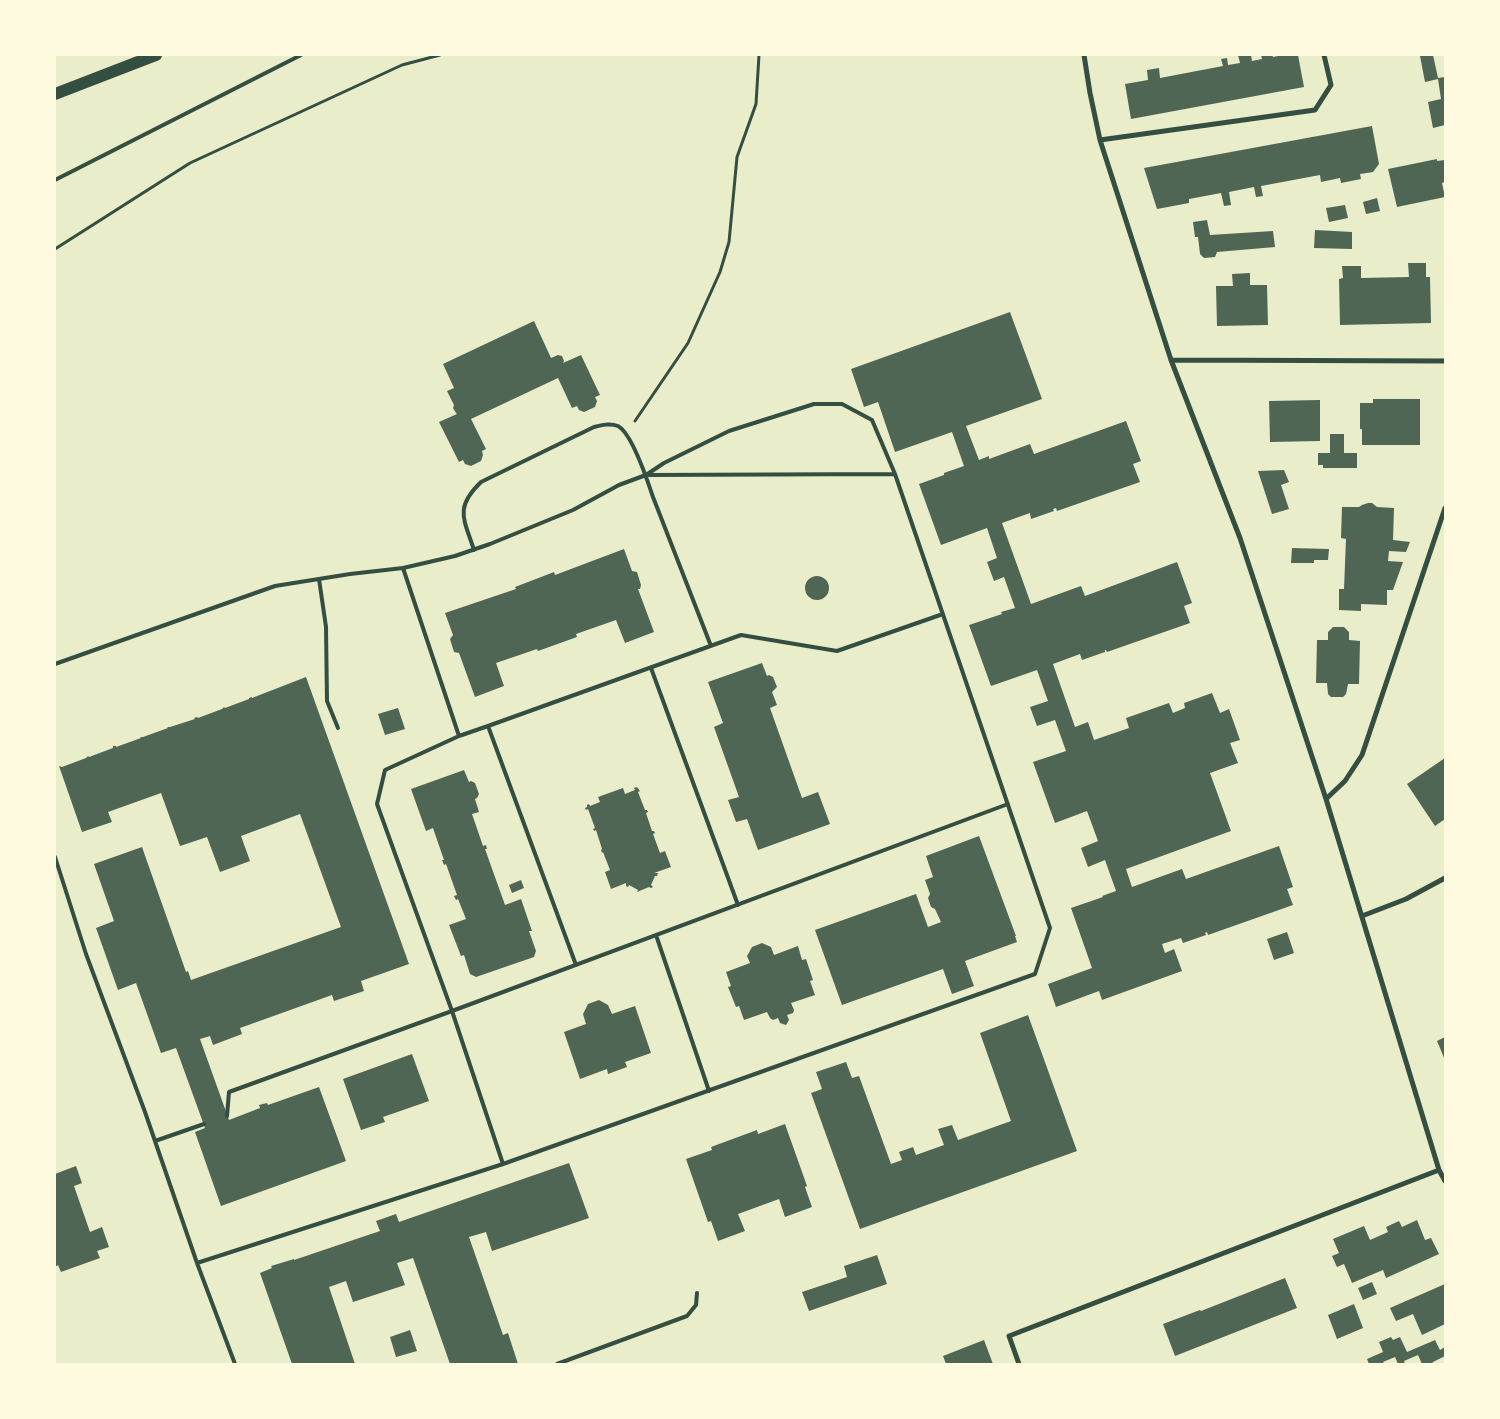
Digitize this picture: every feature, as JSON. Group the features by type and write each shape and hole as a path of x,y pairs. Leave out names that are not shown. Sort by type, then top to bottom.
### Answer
{"main road":[{"path":"55,94 156,55"}],"street":[{"path":"1084,55 1100,140 1171,360 1240,538 1326,799 1439,1170 1445,1181"},
{"path":"1100,140 1315,110 1331,85 1324,55"},
{"path":"1171,360 1445,361"},
{"path":"1326,799 1345,782 1362,755 1445,508"},
{"path":"1362,916 1406,899 1445,878"},
{"path":"1019,1364 1009,1336 1439,1170"}],"lane":[{"path":"55,180 301,55"},
{"path":"55,664 275,586 403,568 474,550 574,510 619,485 646,475 664,463 729,431 814,404 842,404 872,420 895,474 1050,928 1035,974 503,1164 197,1263"},
{"path":"474,550 462,515 464,502 480,482 594,428 605,424 618,427 627,434 646,475 711,646"},
{"path":"646,475 895,474"},
{"path":"403,568 459,736"},
{"path":"319,579 326,627 328,700 338,728"},
{"path":"503,1164 452,1011 377,804 386,770 459,736 741,635 837,651 944,614"},
{"path":"651,668 738,905"},
{"path":"488,726 576,965"},
{"path":"227,1116 229,1092 1008,804"},
{"path":"55,857 86,954 235,1364"},
{"path":"656,935 709,1091"},
{"path":"155,1141 204,1124"},
{"path":"556,1364 686,1316 696,1305 697,1293"}],"path":[{"path":"55,249 190,163 402,65 440,55"},
{"path":"627,434 688,343 720,272 729,242 737,156 756,104 759,55"}],"building":[{"path":"1238,55 1251,55 1252,61 1262,59 1261,55 1272,55 1273,57 1298,55 1304,87 1131,119 1125,84 1148,80 1147,70 1159,68 1160,78 1223,66 1221,59 1227,58 1228,65 1240,63"},
{"path":"1433,55 1438,78 1445,77 1445,125 1433,128 1428,102 1441,99 1438,79 1425,82 1420,56"},
{"path":"1372,126 1379,164 1373,172 1360,174 1361,179 1341,183 1340,178 1321,182 1320,175 1261,186 1263,196 1256,197 1254,187 1229,192 1231,205 1224,206 1221,193 1189,199 1189,203 1157,209 1144,168"},
{"path":"1437,159 1437,161 1445,160 1445,182 1442,183 1445,197 1397,207 1388,169"},
{"path":"1377,198 1380,211 1366,214 1363,202"},
{"path":"1345,205 1348,218 1329,222 1326,208"},
{"path":"1207,220 1210,235 1273,231 1275,247 1217,252 1215,257 1204,258 1200,254 1198,237 1195,237 1193,222"},
{"path":"1315,230 1352,232 1352,249 1314,248"},
{"path":"1408,263 1426,263 1426,277 1430,277 1431,323 1340,325 1339,279 1343,278 1342,266 1361,266 1361,278 1409,277"},
{"path":"1250,273 1250,285 1267,285 1268,325 1217,326 1216,286 1233,286 1232,274"},
{"path":"1010,312 1042,399 966,426 979,460 989,456 989,459 1030,444 1034,454 1126,421 1141,461 1133,464 1140,482 1057,511 1056,508 1053,509 1054,511 1031,519 1030,513 1002,523 1031,604 1081,586 1085,596 1177,562 1192,603 1184,606 1190,623 1107,652 1105,650 1105,652 1082,660 1080,654 1053,664 1075,727 1088,722 1094,740 1129,728 1126,718 1169,703 1173,713 1185,708 1184,703 1212,693 1220,713 1229,709 1240,740 1230,743 1238,763 1210,773 1231,831 1126,869 1132,887 1182,869 1186,879 1279,846 1293,887 1287,889 1293,905 1208,935 1207,932 1205,933 1206,935 1183,943 1181,938 1162,944 1165,953 1174,949 1182,971 1102,1000 1099,991 1056,1007 1048,984 1092,968 1071,908 1116,891 1105,860 1088,867 1081,848 1098,841 1087,811 1055,823 1033,762 1066,751 1055,720 1037,726 1030,707 1048,701 1037,670 991,686 969,625 1015,608 1004,577 994,581 987,562 997,558 987,528 941,545 919,484 964,466 952,432 895,452 878,402 864,407 851,369"},
{"path":"534,321 551,358 558,355 562,356 563,363 581,355 600,395 595,397 597,401 595,407 584,412 579,410 577,406 572,408 558,378 471,419 486,449 482,451 481,461 471,466 465,464 463,460 459,462 439,422 457,414 447,391 454,388 443,364"},
{"path":"1373,399 1420,399 1420,445 1362,445 1360,403 1373,403"},
{"path":"1320,400 1320,441 1270,442 1269,401"},
{"path":"1330,434 1344,434 1344,453 1357,453 1357,468 1323,468 1323,465 1318,465 1318,453 1330,453"},
{"path":"1284,470 1289,482 1281,485 1289,509 1272,514 1258,471"},
{"path":"1372,503 1377,507 1394,508 1393,540 1410,542 1406,552 1389,551 1388,561 1403,562 1393,590 1387,590 1387,605 1361,604 1361,611 1339,610 1339,589 1344,589 1346,539 1341,538 1342,507 1359,507"},
{"path":"1292,548 1329,549 1328,560 1314,560 1314,563 1291,563"},
{"path":"624,549 632,571 637,572 641,585 640,589 638,589 654,632 625,643 616,620 576,634 577,637 538,651 537,649 496,663 504,686 475,697 459,653 454,652 450,639 453,635 445,613 516,589 515,587 554,572 555,575"},
{"path":"817,576 822,577 828,583 828,593 822,599 817,600 812,599 806,593 805,588 806,583 812,577"},
{"path":"1333,627 1344,627 1349,632 1349,640 1360,641 1359,684 1348,684 1346,694 1343,697 1331,697 1328,694 1327,683 1316,683 1317,640 1328,640 1328,632"},
{"path":"762,663 767,676 773,677 777,687 772,692 777,705 770,708 802,798 818,792 830,824 758,850 747,819 736,822 728,800 739,797 714,727 723,723 708,682"},
{"path":"306,677 409,964 361,981 364,991 334,1001 332,995 240,1028 242,1034 213,1045 210,1036 200,1039 229,1120 260,1108 259,1105 267,1103 268,1105 319,1087 346,1161 221,1206 195,1132 205,1128 176,1048 161,1053 136,983 118,990 96,928 114,921 94,864 142,847 186,972 188,971 191,980 341,927 300,814 241,836 250,861 220,872 207,837 180,846 161,793 108,812 112,822 82,832 59,766 62,767 113,748 113,746 116,747 167,727 198,718"},
{"path":"398,708 405,729 385,735 378,714"},
{"path":"1445,758 1445,819 1435,826 1407,784"},
{"path":"464,770 469,782 475,783 479,794 475,799 479,812 472,814 483,846 486,845 487,849 485,849 505,905 521,899 532,931 529,931 536,951 534,957 476,977 470,974 464,955 461,956 449,925 466,919 458,899 456,900 454,896 457,895 446,864 444,865 442,860 444,860 433,828 426,831 411,789"},
{"path":"637,787 640,791 638,792 645,810 648,812 646,813 652,831 655,833 653,834 660,853 665,851 671,867 654,873 658,873 651,888 649,887 637,892 638,890 629,885 628,887 626,886 626,883 611,889 605,872 610,870 602,853 596,830 594,831 593,829 595,828 588,809 586,810 585,808 589,804 590,806 600,802 598,797 623,788 625,794 635,790 634,788"},
{"path":"979,836 1017,942 965,961 974,986 952,994 943,969 842,1005 815,930 916,894 928,927 941,922 935,909 931,907 928,898 930,894 925,880 933,877 926,856"},
{"path":"521,880 524,888 512,893 509,885"},
{"path":"1287,932 1294,953 1274,960 1267,939"},
{"path":"762,943 771,947 774,955 798,946 802,960 806,959 813,980 810,981 815,995 791,1003 794,1010 793,1013 787,1015 789,1020 786,1025 780,1023 778,1018 773,1020 770,1018 767,1012 744,1020 739,1006 736,1007 728,987 731,986 726,972 750,963 747,956 752,947"},
{"path":"599,1000 608,1005 612,1014 635,1006 651,1053 625,1062 627,1067 608,1074 607,1069 580,1079 564,1032 586,1024 583,1014 588,1004"},
{"path":"1028,1015 1077,1151 860,1229 811,1093 822,1089 816,1072 846,1062 852,1078 859,1076 891,1164 902,1160 899,1152 913,1147 916,1155 944,1145 938,1129 952,1125 958,1140 1011,1121 980,1033"},
{"path":"1445,1037 1445,1060 1437,1041"},
{"path":"412,1054 429,1101 383,1117 385,1122 361,1130 343,1079"},
{"path":"785,1124 807,1186 805,1187 812,1207 785,1217 779,1199 738,1214 745,1231 718,1241 711,1221 708,1222 686,1159 712,1150 711,1147 757,1130 758,1134"},
{"path":"569,1163 589,1218 492,1251 486,1232 469,1237 503,1335 508,1333 518,1364 450,1364 413,1258 397,1263 405,1285 353,1302 346,1281 329,1287 355,1364 292,1364 260,1273 272,1268 271,1266 380,1231 376,1221 396,1214 399,1222"},
{"path":"76,1166 82,1183 74,1186 90,1232 102,1227 109,1247 97,1251 100,1258 61,1272 58,1265 55,1267 55,1174"},
{"path":"1417,1220 1425,1240 1431,1238 1439,1254 1386,1278 1383,1270 1352,1283 1344,1264 1337,1267 1332,1256 1339,1253 1333,1239 1364,1226 1370,1240 1388,1232 1386,1227 1399,1221 1402,1227"},
{"path":"877,1255 887,1284 809,1311 802,1292 847,1277 844,1266"},
{"path":"1285,1278 1297,1308 1175,1356 1163,1324"},
{"path":"1372,1282 1377,1294 1363,1300 1358,1288"},
{"path":"1445,1284 1445,1324 1422,1335 1413,1314 1396,1321 1390,1308"},
{"path":"1354,1304 1363,1328 1337,1339 1328,1315"},
{"path":"410,1330 417,1351 396,1357 390,1337"},
{"path":"1391,1337 1393,1340 1400,1337 1407,1352 1435,1340 1440,1350 1445,1347 1445,1356 1432,1364 1422,1364 1418,1355 1404,1361 1405,1364 1398,1364 1395,1357 1383,1362 1384,1364 1369,1364 1367,1359 1383,1352 1379,1342"},
{"path":"984,1340 993,1364 946,1364 943,1356"}]}
